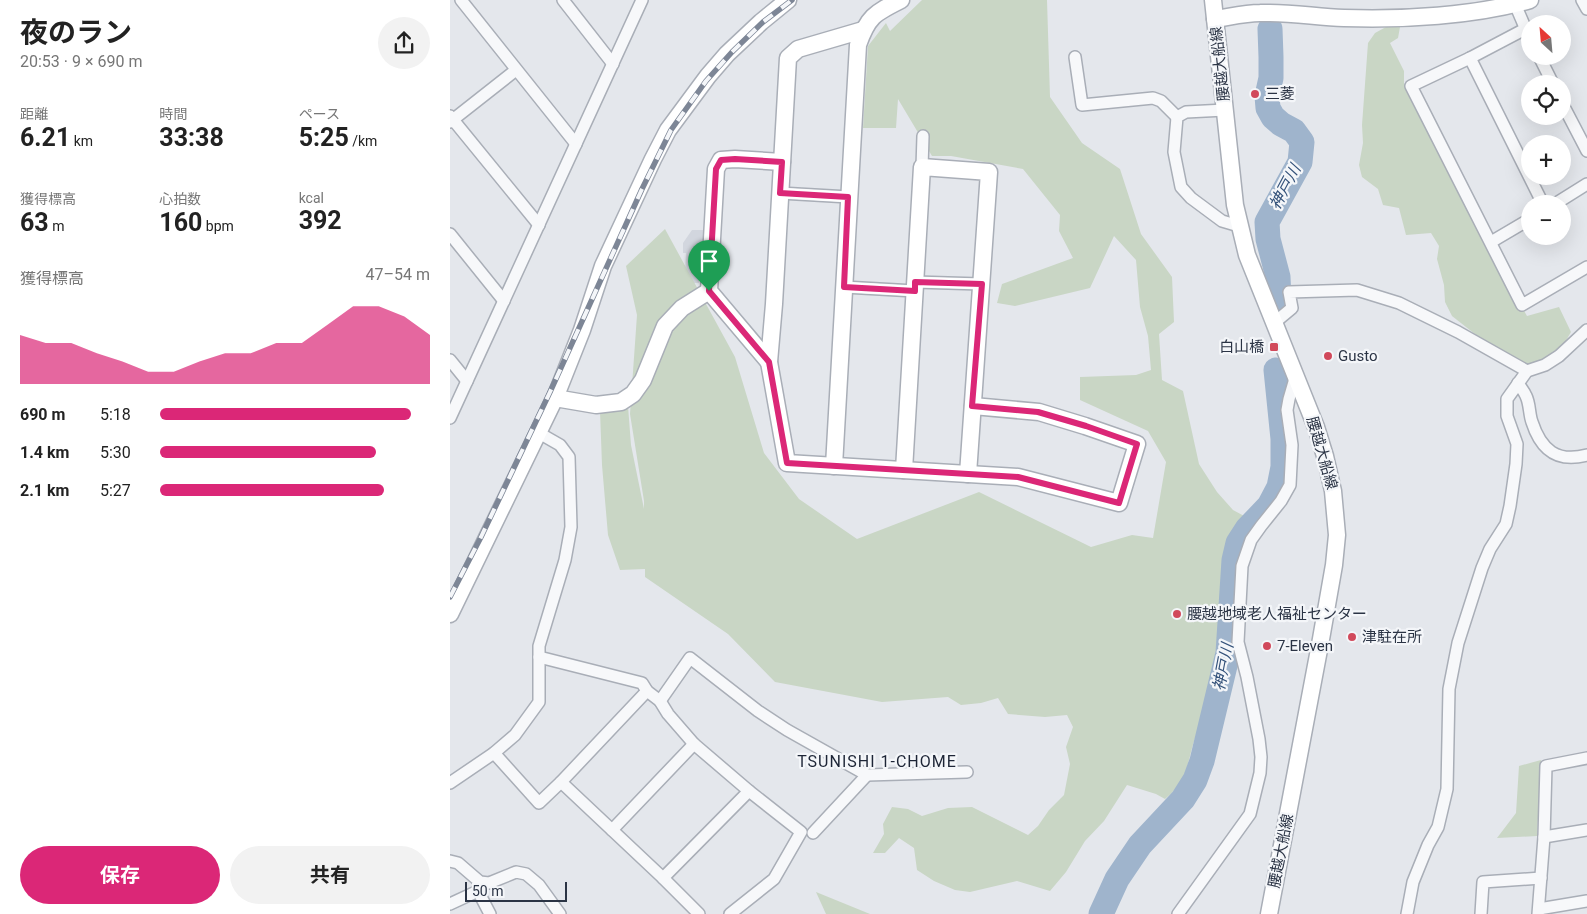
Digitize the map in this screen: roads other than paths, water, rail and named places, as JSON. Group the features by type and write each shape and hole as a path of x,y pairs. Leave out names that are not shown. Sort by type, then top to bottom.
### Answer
{"street":[{"path":"461,0 576,144"},
{"path":"563,0 613,64"},
{"path":"450,418 642,0"},
{"path":"450,614 555,398 582,330 603,266 668,130 708,76 728,54 761,22 788,0"},
{"path":"834,466 858,45 863,30 870,19 879,11 902,0"},
{"name":"腰越大船線","path":"1212,0 1229,158 1240,226 1247,255 1316,427 1334,491 1337,535 1334,565 1321,639 1269,914"},
{"path":"1582,0 1587,10"},
{"path":"1215,19 1259,13 1345,18 1391,18 1464,13 1523,2 1525,15"},
{"path":"863,30 798,49 788,58 769,362 787,463 1018,477 1119,503 1137,444 1038,412 972,406"},
{"path":"1521,37 1470,58 1411,86 1522,305 1587,267"},
{"path":"1075,57 1082,104 1153,98 1161,101 1177,117 1174,152 1181,188 1190,198 1222,221 1240,226"},
{"path":"1470,58 1538,195"},
{"path":"516,70 451,119 539,225"},
{"path":"1177,117 1186,112 1225,110"},
{"path":"1571,120 1587,151"},
{"path":"904,470 923,136"},
{"path":"769,362 709,291 716,169 721,160 782,162"},
{"path":"922,167 990,172 968,474"},
{"path":"1569,195 1587,184"},
{"path":"780,193 848,197"},
{"path":"1491,242 1521,224"},
{"path":"450,234 504,301"},
{"path":"844,287 915,287 982,284"},
{"path":"1274,323 1292,308 1289,292 1357,290 1399,303 1458,332 1527,372"},
{"path":"555,398 596,405 621,402 633,394 643,380 666,326 682,308 709,291"},
{"path":"1407,914 1413,882 1438,827 1447,789 1449,689 1458,642 1482,568 1490,549 1506,524 1510,506 1517,444 1507,416 1507,399 1527,372 1545,365 1559,356 1587,330"},
{"path":"450,360 467,381"},
{"path":"1178,914 1250,814 1260,773 1259,739 1238,642 1242,566 1251,540 1281,501 1290,485 1292,445 1287,410 1288,398 1296,375"},
{"path":"1518,383 1526,396 1532,422 1543,445 1556,456 1572,458 1587,455"},
{"path":"450,783 515,736 539,702 539,646 565,560 571,527 569,457 560,445 539,433"},
{"path":"539,656 642,683 647,691 660,701 668,714 694,744 748,791 801,832 774,879 730,914"},
{"path":"660,701 690,658 758,711 787,730 867,775 967,772"},
{"path":"494,753 539,804 647,691"},
{"path":"612,830 694,744"},
{"path":"1587,758 1546,766 1544,837 1538,911 1587,901"},
{"path":"813,833 867,775"},
{"path":"561,782 699,914"},
{"path":"663,878 748,791"},
{"path":"1544,837 1587,830"},
{"path":"450,861 458,863 479,886 490,914"},
{"path":"450,904 479,886 516,872 526,874 539,885 560,914"},
{"path":"1481,914 1483,882 1541,878"}],"waterway":[{"name":"神戸川","path":"1270,29 1271,78 1267,96 1268,108 1273,117 1294,131 1302,142 1300,162 1267,222 1268,239 1278,277 1279,299"},
{"name":"神戸川","path":"1101,914 1117,879 1140,845 1183,799 1195,780 1202,761 1228,653 1234,560 1238,543 1247,529 1269,506 1279,487 1283,467 1283,439 1276,370"}],"railway":[{"path":"450,597 481,537 550,392 642,189 671,130 706,81 732,52 763,22 792,0"}],"place":[{"name":"三菱","path":"1255,94"},
{"name":"白山橋","path":"1274,347"},
{"name":"Gusto","path":"1328,356"},
{"name":"腰越地域老人福祉センター","path":"1177,614"},
{"name":"津駐在所","path":"1352,637"},
{"name":"7-Eleven","path":"1267,646"}],"district":[{"name":"TSUNISHI 1-CHOME","path":"877,761"}]}
